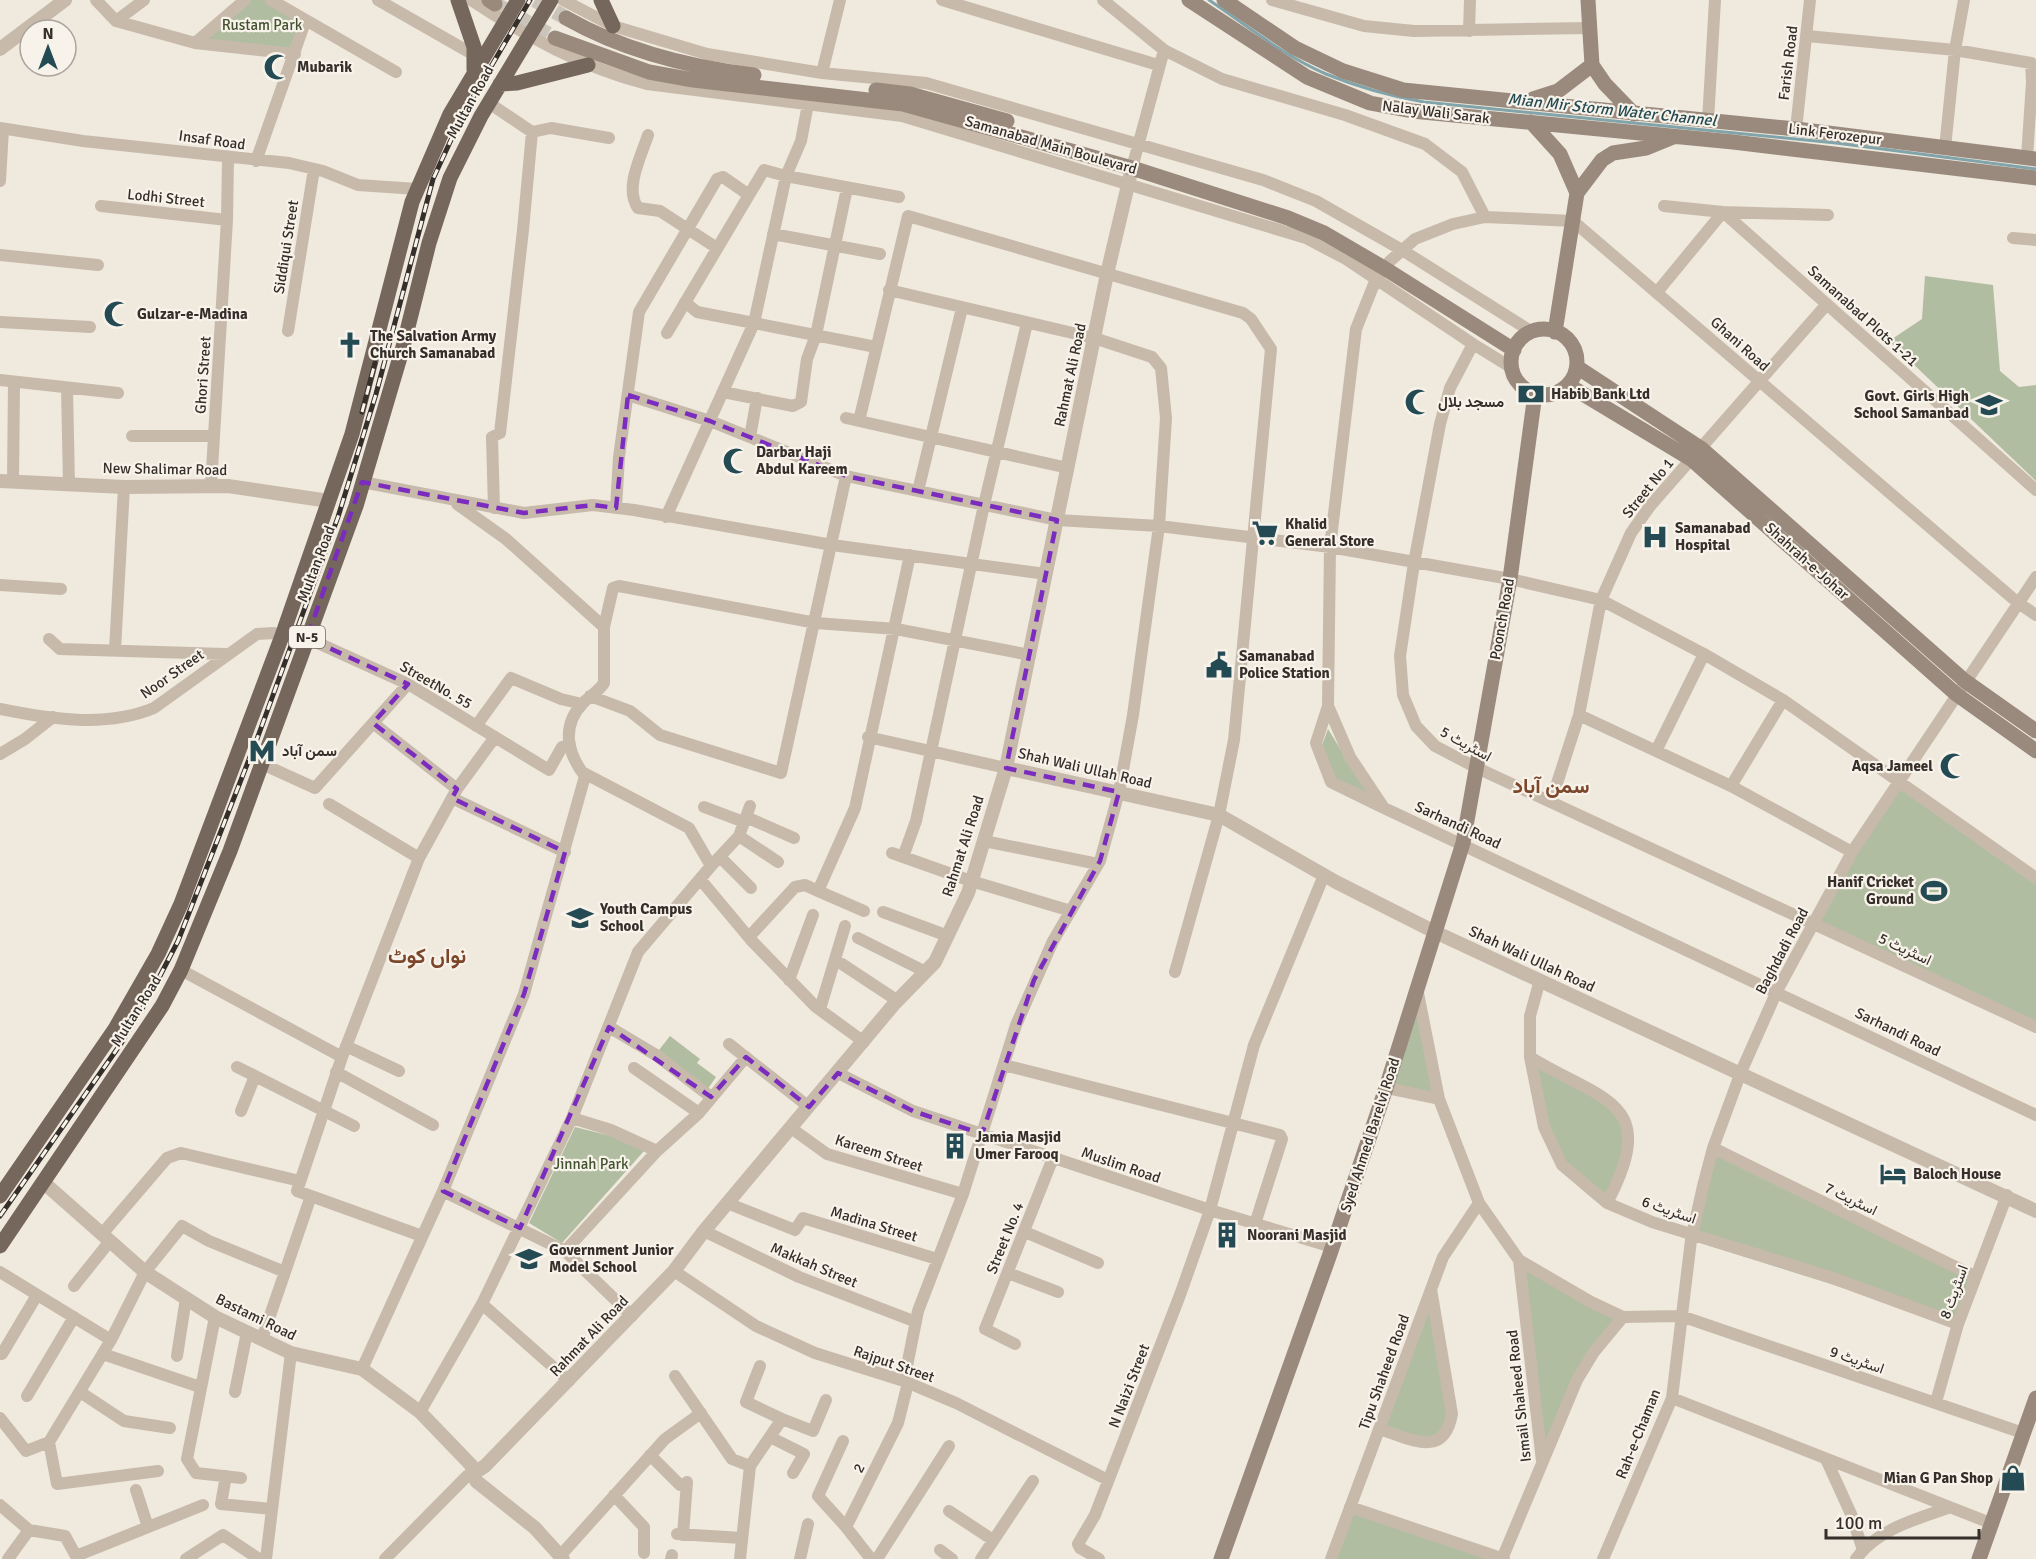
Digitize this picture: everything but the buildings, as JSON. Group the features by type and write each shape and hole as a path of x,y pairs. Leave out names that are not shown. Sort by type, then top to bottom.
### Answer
{"main road":[{"path":"458,0 469,27 476,56 473,73"},
{"name":"Multan Road","path":"2,1189 89,1069 135,995 181,904 282,636 352,434 417,189 450,114 518,0"},
{"name":"Multan Road","path":"0,1246 111,1084 162,1006 181,970 230,851 260,763 339,554 403,347 439,209 459,158 550,0"},
{"path":"601,0 613,26"},
{"name":"Nalay Wali Sarak","path":"1189,0 1307,77 1343,94 1370,103 1412,111 1676,136"},
{"name":"Nalay Wali Sarak","path":"1224,0 1295,48 1350,74 1403,90 1634,114"},
{"path":"1588,0 1592,65 1605,84 1634,114"},
{"name":"Samanabad Main Boulevard","path":"566,18 630,48 683,63 885,96 1299,222 1517,346"},
{"name":"Samanabad Main Boulevard","path":"555,38 649,72 693,80 885,96"},
{"path":"500,84 516,83 588,65"},
{"path":"1519,101 1539,99 1558,91 1592,65"},
{"path":"862,111 885,96 872,77"},
{"name":"Link Ferozepur","path":"1634,114 1796,129 2026,157"},
{"path":"1531,122 1560,154 1577,193"},
{"path":"1556,332 1577,193 1602,160 1613,153 1646,148 1676,136"},
{"name":"Link Ferozepur","path":"1676,136 2036,178"},
{"path":"2012,174 2026,157"},
{"path":"1532,332 1556,332 1573,345 1577,367 1568,385 1552,394 1534,394 1516,380 1512,368 1517,346 1532,332"},
{"name":"Shahrah-e-Johar","path":"1577,367 1697,454 2036,752"},
{"name":"Shahrah-e-Johar","path":"1568,385 1697,454"},
{"name":"Poonch Road","path":"1463,843 1510,579 1534,394"},
{"name":"Shahrah-e-Johar","path":"1961,688 2036,732"},
{"name":"Syed Ahmed Barelvi Road","path":"1221,1559 1386,1088 1463,843"},
{"path":"89,1069 111,1084"},
{"path":"1979,1559 2036,1398"}],"street":[{"path":"0,49 65,0"},
{"path":"96,0 116,21 195,43 295,54"},
{"path":"116,21 144,0"},
{"path":"195,43 245,0"},
{"path":"271,0 305,22 396,72"},
{"path":"378,0 476,56"},
{"path":"471,0 528,37 607,74 647,84 902,116 1132,170 1158,65 1164,50"},
{"path":"563,0 613,26 707,54 822,73 926,83 1263,180 1316,201 1402,250 1532,332"},
{"path":"822,73 840,0"},
{"path":"942,0 1158,65"},
{"path":"1103,0 1164,50 1222,79 1345,115 1425,144 1462,172 1485,217"},
{"path":"1272,0 1364,26 1414,31 1588,28"},
{"path":"1469,30 1470,0"},
{"path":"1708,121 1715,0"},
{"name":"Farish Road","path":"1796,129 1810,0"},
{"path":"1945,148 1955,51 1964,0"},
{"path":"256,161 305,22"},
{"path":"1807,36 1955,51 2034,62 2026,157"},
{"path":"489,103 532,132 551,128 609,138"},
{"path":"666,517 754,323 786,176 801,141 808,104"},
{"path":"0,181 2,128"},
{"name":"Insaf Road","path":"2,128 30,135 164,148 314,169 358,185 417,189"},
{"path":"494,508 492,437 500,433 524,230 532,132"},
{"path":"648,135 632,188 631,199 638,208 660,211 717,248"},
{"name":"Ghori Street","path":"211,486 227,220 228,158"},
{"name":"Siddiqui Street","path":"288,330 314,169"},
{"path":"667,333 764,170 898,197"},
{"name":"Rahmat Ali Road","path":"474,1473 485,1466 674,1271 727,1203 898,1001 935,962 971,881 1006,768 1107,274 1132,170"},
{"path":"616,508 619,457 639,312 720,177 749,195"},
{"path":"723,392 798,405 801,402 807,359 816,335 847,188"},
{"name":"Lodhi Street","path":"101,206 227,220"},
{"path":"1664,206 1723,212 1828,215"},
{"path":"1658,291 1723,212"},
{"name":"Samanabad Plots 1-21","path":"1723,212 2036,490"},
{"path":"859,421 908,216 1248,315 1270,349 1255,538 1234,740 1219,815 1176,972"},
{"path":"1384,808 1350,757 1328,706 1330,547 1356,329 1383,269 1415,238 1434,230 1485,217 1573,221"},
{"name":"Ghani Road","path":"1573,221 1658,291 1760,382 2017,602 2036,615"},
{"path":"773,234 880,254"},
{"path":"2013,238 2036,240"},
{"path":"0,255 98,265"},
{"path":"1383,269 1473,344 1512,368"},
{"name":"2","path":"846,1527 898,1423 916,1322 937,1259 963,1194 1034,980 1098,864 1119,792 1133,715 1159,526 1166,418 1161,368 1152,357 1094,338 889,290"},
{"path":"685,302 697,312 876,347"},
{"name":"Street No 1","path":"1551,802 1579,715 1601,600 1631,533 1650,506 1827,304"},
{"path":"918,491 962,308"},
{"path":"0,322 90,327"},
{"path":"1027,323 984,505 916,821 897,855 971,881 1071,911"},
{"name":"اسٹریٹ 5","path":"1473,344 1450,388 1440,424 1414,563 1400,656 1403,695 1416,726 1435,746 1475,767 2036,1027"},
{"path":"0,380 118,393"},
{"path":"6,482 14,382"},
{"path":"67,389 69,484"},
{"path":"628,395 710,421 846,476 1057,520 1159,526 1330,547 1510,579 1601,600 1704,654 1783,700 2036,878"},
{"path":"750,437 757,398"},
{"path":"846,418 1068,468"},
{"path":"132,436 214,436"},
{"path":"477,726 511,678 561,699 586,700 630,711 660,735 781,773 816,623 846,476"},
{"name":"New Shalimar Road","path":"6,482 124,487 228,486 329,501"},
{"path":"362,482 524,513 584,506 616,508 832,545 1046,574"},
{"path":"115,651 124,487"},
{"path":"453,501 506,539 604,627"},
{"path":"818,891 855,808 868,737 910,555"},
{"name":"Baghdadi Road","path":"1681,1316 1692,1234 1713,1148 1741,1072 1777,991 1852,852 2017,602 2036,577"},
{"path":"0,585 61,589"},
{"path":"362,1369 443,1191 524,994 585,776 573,761 568,736 572,720 586,700 604,683 604,627 613,588 619,586 816,623 892,629 1030,655"},
{"name":"Noor Street","path":"0,709 86,720 141,713 162,702 225,654 256,634 273,633 282,636"},
{"name":"StreetNo. 55","path":"307,638 408,684 549,770 562,747 570,745"},
{"path":"49,639 60,649 225,654"},
{"path":"1657,749 1704,654"},
{"path":"260,763 315,788 408,684"},
{"path":"1731,786 1783,700"},
{"name":"Sarhandi Road","path":"1328,706 1316,743 1331,782 2036,1115"},
{"path":"1579,715 1657,749 1731,786 1852,852"},
{"path":"0,754 25,739 53,717"},
{"path":"373,723 454,793 565,852"},
{"path":"422,1236 297,1191 336,1072 419,858 454,793 495,736"},
{"path":"868,737 1006,768"},
{"name":"Shah Wali Ullah Road","path":"1006,768 1219,815 1324,875 1435,932 2036,1210"},
{"path":"582,772 689,828 716,861 751,888"},
{"path":"329,804 419,858"},
{"path":"704,807 747,815 794,838"},
{"path":"420,1412 482,1304 520,1228 572,1118 638,952 739,836 747,815"},
{"path":"739,836 778,862"},
{"path":"984,841 1098,864"},
{"name":"N Naizi Street","path":"1099,1559 1080,1548 1078,1544 1095,1515 1210,1210 1254,1045 1324,875"},
{"path":"700,879 748,937 789,980 820,1010 864,1042"},
{"path":"748,937 795,888 805,885 864,911"},
{"path":"883,912 948,936"},
{"path":"789,980 813,915"},
{"path":"820,1010 845,926"},
{"path":"858,938 926,972"},
{"path":"842,964 898,1001"},
{"path":"181,970 344,1051 399,1071"},
{"name":"اسٹریٹ 6","path":"1540,980 1530,1016 1530,1057 1544,1127 1562,1165 1607,1203 1652,1222 1830,1277 1958,1324"},
{"path":"1417,986 1439,1099 1479,1203 1519,1260 1591,1302 1623,1317 1594,1352 1577,1380 1542,1466"},
{"path":"609,1027 656,1055 711,1097"},
{"path":"729,1044 809,1107"},
{"path":"565,1251 657,1151 699,1113 746,1057"},
{"path":"1530,1057 1605,1098 1619,1109 1627,1122 1629,1135 1626,1151 1607,1203"},
{"path":"1004,1065 1282,1137 1255,1224"},
{"path":"237,1067 354,1126"},
{"path":"634,1068 699,1113"},
{"path":"336,1072 433,1125"},
{"name":"Muslim Road","path":"838,1073 913,1111 1210,1210 1332,1247"},
{"path":"241,1111 255,1076"},
{"path":"1386,1088 1439,1099"},
{"path":"572,1118 611,1130 657,1151"},
{"name":"Kareem Street","path":"791,1128 827,1154 963,1194"},
{"name":"اسٹریٹ 7","path":"1713,1148 1976,1277"},
{"path":"74,1286 106,1238 167,1158 181,1153 300,1181"},
{"name":"Street No. 4","path":"1015,1344 985,1329 1053,1158"},
{"name":"Bastami Road","path":"43,1182 145,1272 215,1317 291,1353 362,1369 420,1412 471,1466 476,1481 534,1528 562,1557"},
{"path":"443,1191 565,1251 632,1316"},
{"name":"اسٹریٹ 8","path":"1936,1402 1958,1324 2007,1195"},
{"path":"262,1339 310,1196"},
{"name":"Madina Street","path":"727,1203 937,1259"},
{"name":"Tipu Shaheed Road","path":"1331,1559 1443,1257 1479,1203"},
{"path":"0,1418 26,1451 49,1442 111,1340 145,1272 182,1226 209,1241 285,1272"},
{"name":"Makkah Street","path":"704,1231 799,1277 916,1322"},
{"path":"1025,1232 1098,1263"},
{"name":"Ismail Shaheed Road","path":"1503,1559 1542,1466 1519,1260"},
{"name":"Rajput Street","path":"674,1271 756,1326 815,1353 906,1382 956,1403 1108,1480"},
{"path":"0,1272 111,1340"},
{"path":"1008,1273 1058,1292"},
{"path":"1379,1429 1422,1442 1433,1442 1444,1437 1449,1430 1452,1414 1431,1288"},
{"path":"2,1354 38,1295"},
{"path":"177,1356 186,1298"},
{"path":"482,1304 569,1381"},
{"name":"اسٹریٹ 9","path":"1623,1317 1681,1316 2023,1433"},
{"name":"Rah-e-Chaman","path":"1603,1559 1672,1398 1681,1316"},
{"path":"27,1396 74,1317"},
{"path":"215,1317 187,1459 196,1473 242,1478"},
{"path":"235,1392 247,1332"},
{"path":"266,1559 291,1353"},
{"path":"103,1354 200,1387"},
{"path":"760,1366 746,1402 813,1431 826,1400"},
{"path":"675,1376 732,1459 750,1466"},
{"path":"80,1392 124,1421 170,1428"},
{"path":"1672,1398 1993,1524"},
{"path":"562,1557 664,1439 701,1413"},
{"path":"740,1559 750,1466 782,1419"},
{"path":"770,1437 804,1454 793,1473"},
{"path":"843,1441 818,1496 871,1559"},
{"path":"49,1442 57,1484 158,1471"},
{"path":"877,1559 949,1446"},
{"path":"650,1455 683,1484 680,1534 742,1538"},
{"path":"1826,1459 1851,1514 1860,1554 1903,1524 1948,1508"},
{"path":"385,1559 467,1476 474,1473"},
{"path":"226,1476 221,1504 271,1509"},
{"path":"981,1559 1033,1481"},
{"path":"136,1490 148,1527"},
{"path":"614,1495 644,1527 644,1553"},
{"path":"0,1505 30,1530 65,1536 76,1556 203,1505"},
{"path":"1350,1507 1503,1559"},
{"path":"949,1510 993,1540"},
{"path":"800,1559 808,1524"},
{"path":"8,1559 30,1530"},
{"path":"186,1559 223,1535 259,1559"},
{"path":"940,1550 952,1559"}],"highlighted area":[{"path":"628,395 710,421 846,476 1057,520 1006,768 1119,792 1100,861 1034,980 982,1134 913,1111 838,1073 809,1107 746,1057 711,1097 609,1027 520,1228 443,1191 524,994 565,852 452,798 457,789 373,723 408,684 307,638 362,482 524,513 593,505 616,508"}],"green space":[{"name":"Rustam Park","path":"245,0 271,0 305,22 293,53 195,43"},
{"path":"1925,276 1993,285 2000,371 2019,387 2036,385 2036,481 1889,341 1922,319"},
{"path":"1328,729 1368,794 1335,778 1322,745"},
{"name":"Hanif Cricket Ground","path":"1899,780 2036,877 2036,1027 1813,922"},
{"path":"1417,986 1439,1099 1386,1088"},
{"path":"670,1036 700,1059 697,1063 716,1077 707,1090 659,1050"},
{"path":"1530,1057 1605,1098 1629,1135 1607,1203 1562,1165 1544,1127"},
{"name":"Jinnah Park","path":"575,1127 611,1136 644,1151 562,1243 529,1223"},
{"path":"1713,1148 1976,1277 1958,1324 1691,1240"},
{"path":"1519,1260 1627,1317 1594,1352 1542,1466"},
{"path":"1431,1288 1452,1414 1433,1442 1379,1429"},
{"path":"1350,1507 1504,1559 1331,1559"}],"waterway":[{"name":"Mian Mir Storm Water Channel","path":"1209,0 1310,67 1362,87 1411,100 1836,143 2036,169"}],"tunnel":[{"path":"535,0 566,18"},
{"path":"495,4 555,38"}],"railway":[{"path":"0,1216 122,1042 148,999 178,941 257,739 338,517 376,394 433,179 462,116 530,0"},
{"path":"362,412 375,363"}],"place":[{"name":"Mubarik","path":"277,67"},
{"name":"Gulzar-e-Madina","path":"117,314"},
{"name":"The Salvation Army Church Samanabad","path":"350,345"},
{"name":"Habib Bank Ltd","path":"1531,394"},
{"name":"مسجد بلال","path":"1418,402"},
{"name":"Govt. Girls High School Samanbad","path":"1989,405"},
{"name":"Darbar Haji Abdul Kareem","path":"736,461"},
{"name":"Khalid General Store","path":"1265,533"},
{"name":"Samanabad Hospital","path":"1655,537"},
{"name":"Samanabad Police Station","path":"1219,665"},
{"name":"سمن آباد","path":"262,751"},
{"name":"Aqsa Jameel","path":"1953,766"},
{"name":"Hanif Cricket Ground","path":"1934,891"},
{"name":"Youth Campus School","path":"580,918"},
{"name":"Jamia Masjid Umer Farooq","path":"955,1146"},
{"name":"Baloch House","path":"1893,1174"},
{"name":"Noorani Masjid","path":"1227,1235"},
{"name":"Government Junior Model School","path":"529,1259"},
{"name":"Mian G Pan Shop","path":"2013,1478"}],"district":[{"name":"سمن آباد","path":"1551,786"},
{"name":"نواں کوٹ","path":"427,956"}]}
